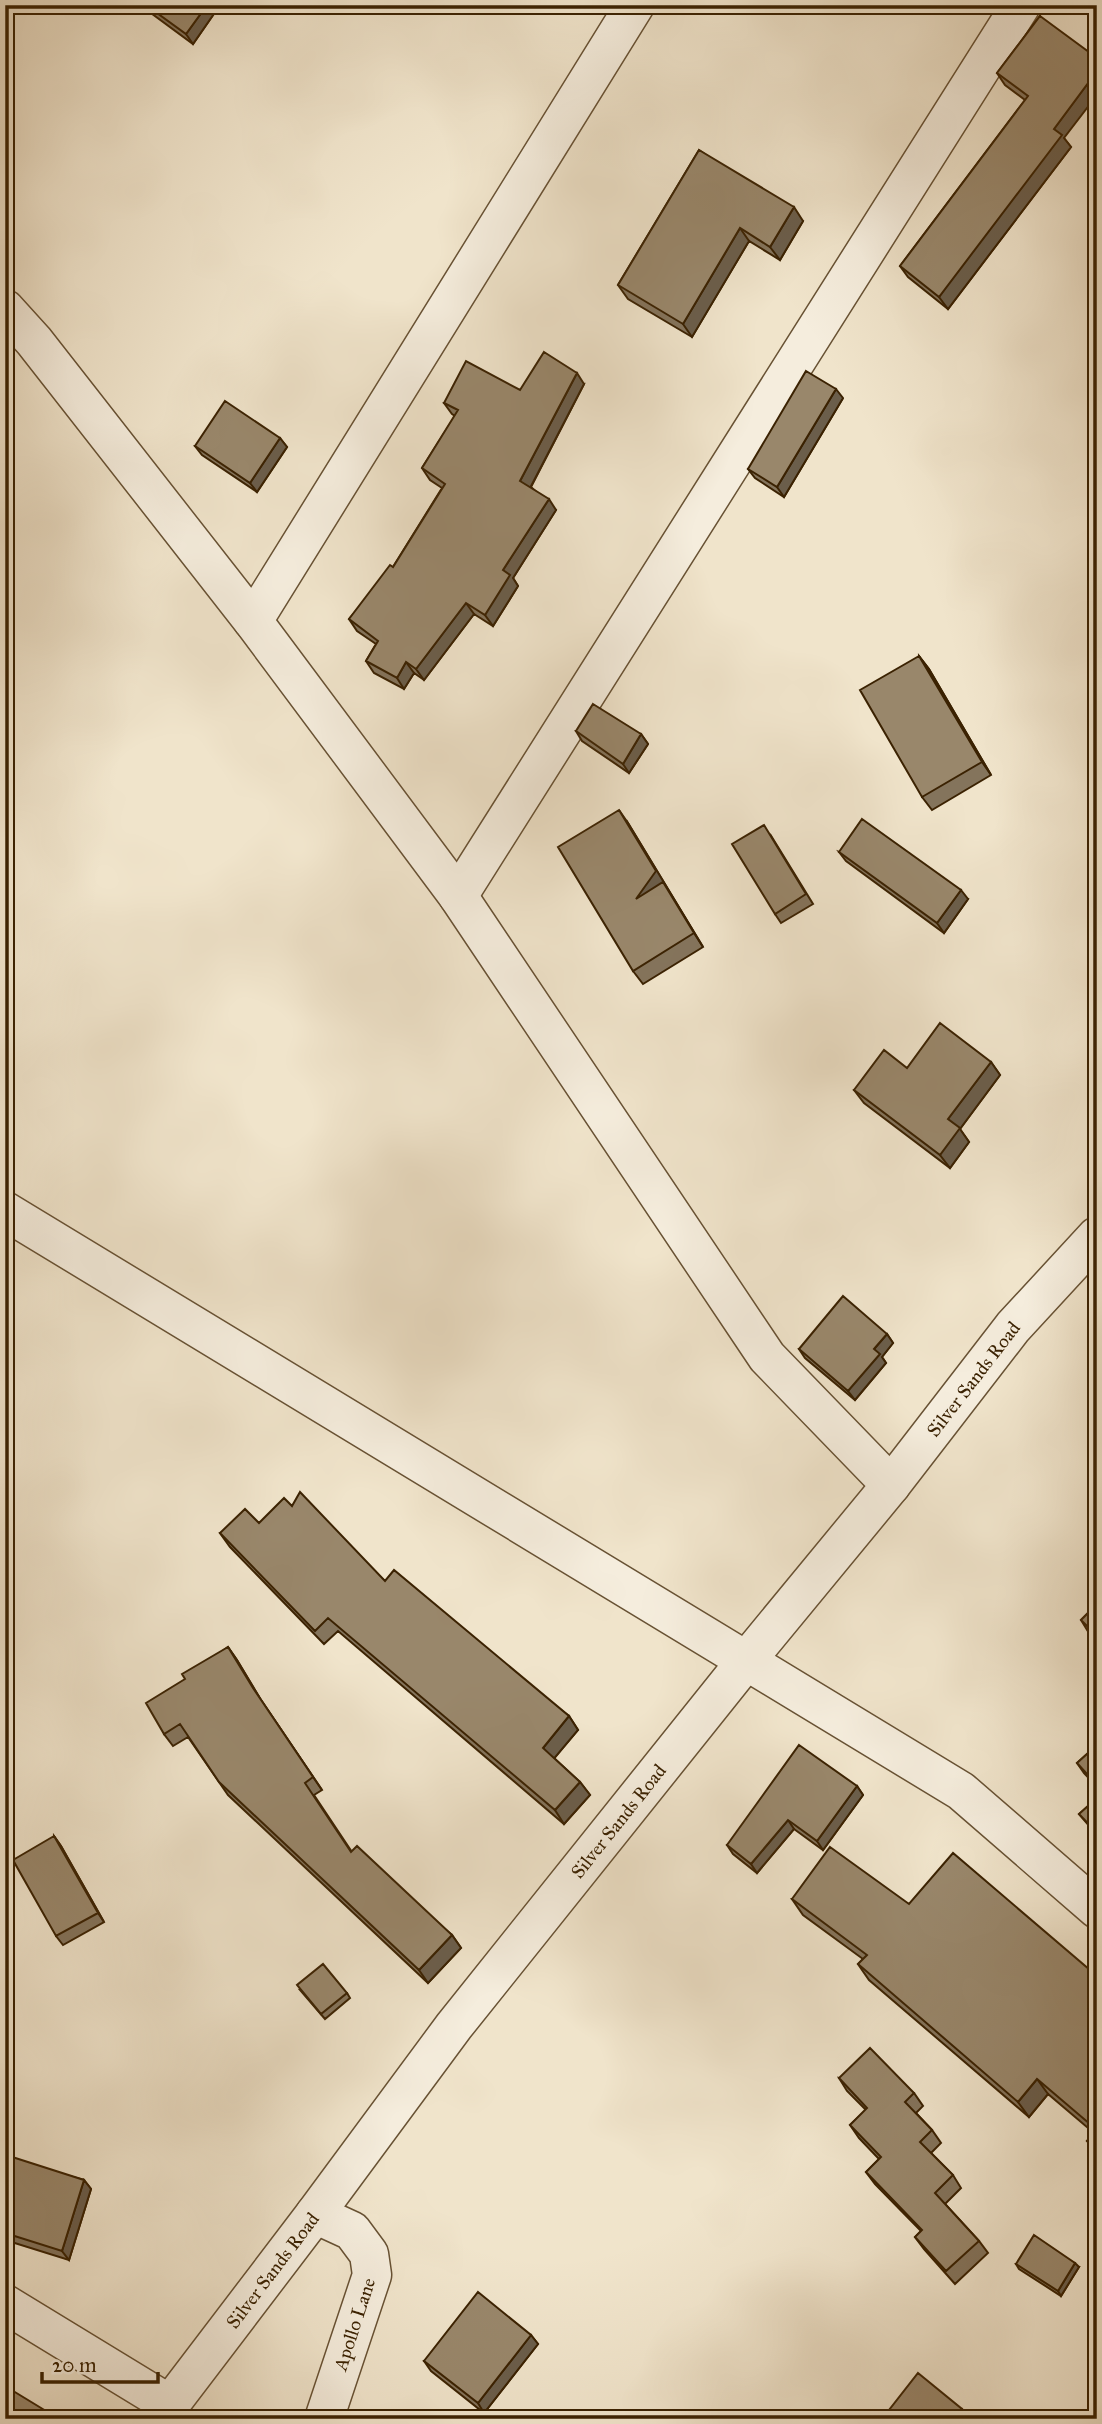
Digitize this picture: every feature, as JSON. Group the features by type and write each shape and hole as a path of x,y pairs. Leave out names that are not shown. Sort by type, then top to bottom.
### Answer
{"street":[{"path":"253,621 635,5"},
{"path":"457,896 1021,5"},
{"path":"5,309 34,341 253,621 457,896 767,1357 891,1485"},
{"path":"5,1211 961,1791 1097,1909"},
{"name":"Silver Sands Road","path":"164,2411 454,2026 746,1661 891,1485 1013,1327 1097,1236"},
{"name":"Apollo Lane","path":"315,2214 352,2231 369,2253 372,2275 324,2419"},
{"path":"5,2304 164,2411"}],"building":[{"path":"146,5 207,5 186,34"},
{"path":"1040,16 1097,58 1097,71 1054,129 1062,135 939,297 900,266 1028,96 997,73"},
{"path":"699,150 794,207 770,247 740,228 683,324 618,285"},
{"path":"544,352 577,373 520,481 549,499 503,570 510,575 485,615 466,603 416,669 406,662 397,678 366,661 378,641 349,619 390,565 393,567 445,484 422,468 458,410 444,403 466,361 520,390"},
{"path":"806,371 836,389 777,487 748,469"},
{"path":"225,401 280,438 250,483 195,446"},
{"path":"919,656 982,762 922,797 860,690"},
{"path":"593,704 641,734 623,764 576,731"},
{"path":"619,810 656,871 636,899 663,882 694,933 633,971 558,847"},
{"path":"862,819 961,890 937,923 839,852"},
{"path":"764,825 806,894 775,914 732,844"},
{"path":"940,1023 991,1062 948,1119 960,1128 940,1155 854,1090 884,1050 907,1068"},
{"path":"843,1296 887,1334 874,1349 880,1354 848,1391 799,1349"},
{"path":"300,1492 385,1581 394,1570 569,1716 543,1748 580,1782 555,1810 328,1618 315,1631 220,1533 245,1509 259,1523 284,1498 292,1506"},
{"path":"1097,1604 1097,1636 1081,1620"},
{"path":"228,1647 313,1777 305,1783 351,1852 357,1846 452,1935 419,1970 219,1782 180,1724 164,1734 146,1703 185,1679 182,1674"},
{"path":"799,1745 857,1786 817,1841 788,1820 751,1864 727,1845"},
{"path":"1097,1745 1097,1785 1077,1763"},
{"path":"1097,1798 1097,1833 1079,1814"},
{"path":"54,1836 98,1913 56,1936 13,1860"},
{"path":"830,1847 909,1904 953,1853 1097,1976 1097,2130 1037,2079 1018,2102 858,1964 867,1955 792,1899"},
{"path":"323,1964 347,1993 321,2014 297,1985"},
{"path":"870,2048 914,2093 905,2102 932,2130 920,2142 953,2175 935,2193 979,2241 946,2271 915,2237 922,2230 866,2172 881,2157 850,2125 867,2108 839,2078"},
{"path":"1097,2130 1097,2149 1087,2141"},
{"path":"6,2155 84,2180 62,2251 5,2233"},
{"path":"1034,2235 1075,2263 1058,2291 1016,2264"},
{"path":"478,2292 531,2335 478,2403 424,2361"},
{"path":"918,2373 962,2409 954,2419 882,2419"},
{"path":"5,2386 46,2411 41,2419 5,2419"}]}
